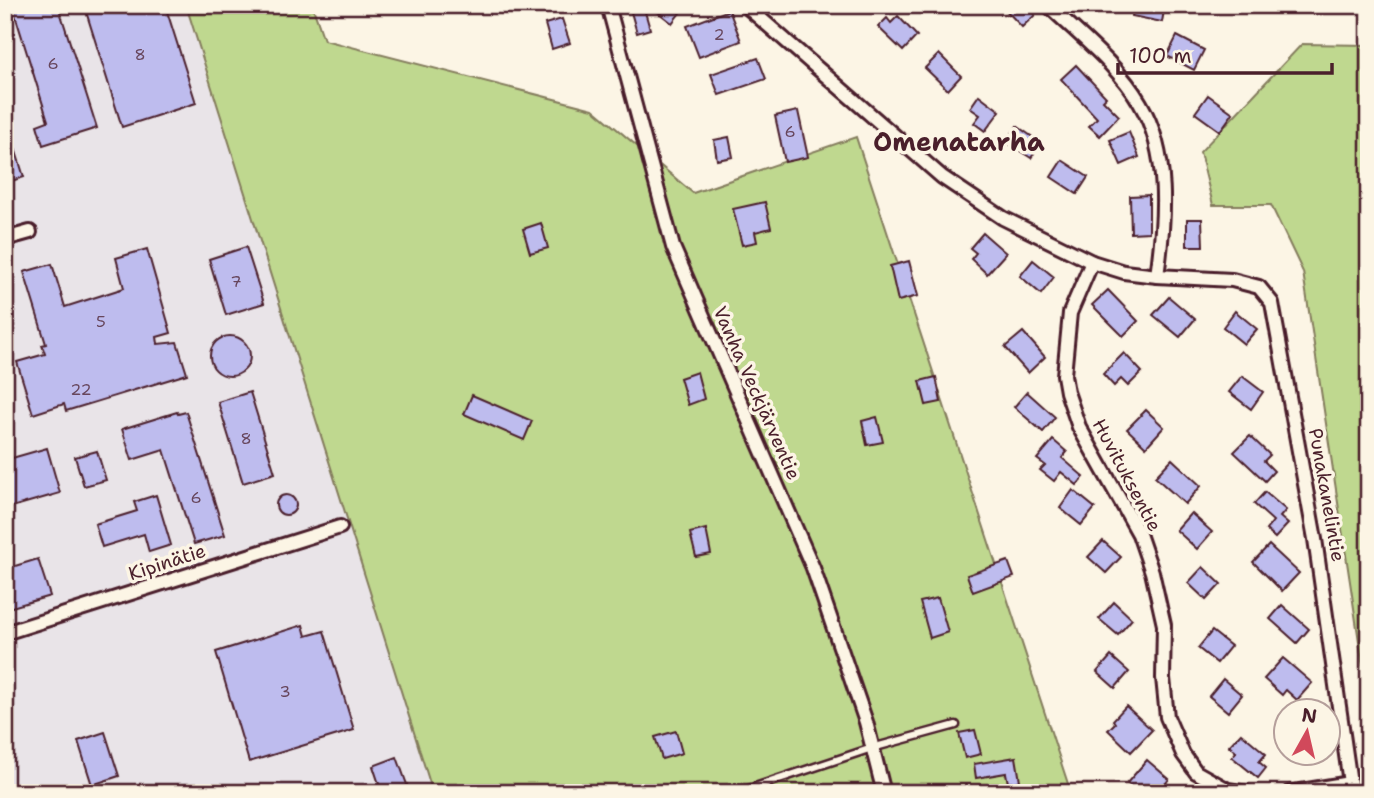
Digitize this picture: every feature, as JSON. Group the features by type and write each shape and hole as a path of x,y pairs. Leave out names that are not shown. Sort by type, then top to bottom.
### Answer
{"street":[{"name":"Vanha Veckjärventie","path":"608,5 673,247 813,568 873,748 884,793"},
{"path":"1048,5 1118,72 1141,103 1158,149 1163,177 1157,276"},
{"name":"Punakanelintie","path":"750,7 943,177 1003,218 1092,262 1124,272 1232,281 1259,287 1272,303 1315,539 1350,783 1289,793"},
{"path":"5,239 30,232"},
{"name":"Huvituksentie","path":"1092,262 1070,313 1064,375 1067,392 1079,427 1139,534 1152,572 1164,625 1163,678 1167,717 1183,754 1196,772 1228,790 1247,793"},
{"name":"Kipinätie","path":"5,633 340,527"}],"lane":[{"path":"737,793 873,748 956,725"}],"shaded area":[{"path":"5,5 185,5 433,793 5,793"}],"green space":[{"path":"186,5 312,5 324,40 593,109 693,193 856,137 1071,793 433,793"},
{"path":"1302,44 1369,45 1369,707 1303,272 1271,205 1213,205 1200,152"}],"building":[{"path":"12,5 58,5 97,128 43,145 37,125 48,121"},
{"path":"84,5 165,5 196,103 122,127"},
{"path":"629,5 643,5 650,29 637,33"},
{"path":"649,5 686,5 672,23"},
{"path":"1001,5 1026,5 1035,15 1022,27"},
{"path":"1134,5 1165,5 1162,22 1132,16"},
{"path":"729,10 741,41 699,57 687,26"},
{"path":"898,16 917,36 903,51 878,27 887,18 891,23"},
{"path":"562,19 570,43 552,49 545,24"},
{"path":"1177,36 1204,50 1194,70 1167,56"},
{"path":"939,54 961,76 948,90 925,68"},
{"path":"758,58 766,79 719,95 711,74"},
{"path":"1076,65 1106,97 1103,100 1119,116 1100,136 1089,126 1097,118 1061,79"},
{"path":"979,95 1000,111 985,131 974,123 980,115 970,108"},
{"path":"1208,95 1233,113 1220,131 1195,113"},
{"path":"798,111 808,157 785,162 775,116"},
{"path":"5,126 8,126 24,177 5,183"},
{"path":"1017,126 1041,143 1031,158 1006,142"},
{"path":"1129,132 1139,157 1121,165 1110,140"},
{"path":"729,137 733,157 717,160 714,140"},
{"path":"1062,160 1088,177 1077,194 1051,177"},
{"path":"1149,195 1149,232 1131,233 1130,196"},
{"path":"765,202 771,228 755,232 757,242 742,245 733,209"},
{"path":"1187,219 1202,219 1203,246 1187,246"},
{"path":"541,223 548,248 530,253 523,229"},
{"path":"983,233 1006,253 987,274 971,259 976,253 970,248"},
{"path":"246,247 264,303 226,315 209,259"},
{"path":"147,249 171,333 157,337 158,344 177,342 187,374 66,411 64,404 33,414 17,362 45,354 42,345 46,344 24,272 52,264 65,307 124,288 116,258"},
{"path":"1033,260 1054,277 1041,294 1020,276"},
{"path":"909,261 918,296 898,301 890,266"},
{"path":"1108,290 1138,321 1123,336 1092,305"},
{"path":"1169,297 1195,319 1180,337 1153,315"},
{"path":"1235,311 1257,329 1244,344 1223,327"},
{"path":"1023,332 1045,357 1028,373 1005,347"},
{"path":"230,336 238,337 244,342 249,348 249,364 244,370 238,375 230,376 222,375 216,370 211,364 210,356 211,348 216,342 222,337"},
{"path":"1124,353 1142,372 1128,386 1121,379 1114,386 1103,374"},
{"path":"697,372 704,399 688,405 680,378"},
{"path":"1242,376 1263,392 1251,409 1229,392"},
{"path":"936,377 941,402 926,405 920,381"},
{"path":"250,392 275,473 243,483 218,402"},
{"path":"1027,392 1055,417 1043,432 1014,407"},
{"path":"472,395 532,421 524,440 464,414"},
{"path":"1146,410 1164,427 1146,447 1127,429"},
{"path":"177,412 186,412 225,535 194,544 164,450 132,460 122,429"},
{"path":"877,417 883,442 867,445 862,421"},
{"path":"1250,436 1270,455 1264,461 1274,471 1265,481 1234,452"},
{"path":"1053,440 1067,452 1062,458 1084,477 1077,485 1061,472 1054,481 1040,470 1045,465 1037,459"},
{"path":"47,448 60,493 5,509 5,460"},
{"path":"97,451 106,480 84,486 75,457"},
{"path":"1172,459 1201,486 1185,504 1155,477"},
{"path":"1073,490 1095,508 1081,525 1060,508"},
{"path":"1265,492 1286,510 1280,517 1288,524 1275,538 1266,530 1273,521 1254,504"},
{"path":"156,495 171,545 149,552 144,534 102,547 95,524 137,511 134,502"},
{"path":"286,495 293,498 296,505 293,512 286,515 279,512 276,505 279,498"},
{"path":"1191,513 1212,532 1197,549 1176,530"},
{"path":"706,529 711,554 696,557 690,533"},
{"path":"1103,541 1121,557 1106,573 1088,557"},
{"path":"1269,545 1299,573 1282,591 1253,562"},
{"path":"38,559 50,596 5,609 5,569"},
{"path":"1008,561 1014,577 973,592 967,575"},
{"path":"1203,567 1221,584 1206,600 1188,583"},
{"path":"938,598 948,632 930,638 920,602"},
{"path":"1114,602 1132,619 1118,635 1099,619"},
{"path":"1282,605 1309,629 1297,643 1270,619"},
{"path":"303,625 306,636 324,631 354,730 249,762 216,652"},
{"path":"1212,631 1231,646 1217,663 1198,648"},
{"path":"1111,656 1129,672 1115,688 1097,672"},
{"path":"1283,658 1312,683 1301,696 1293,696 1286,690 1282,695 1264,679"},
{"path":"1223,679 1242,695 1228,712 1209,696"},
{"path":"1126,706 1152,730 1131,752 1108,730"},
{"path":"975,730 981,754 965,758 959,733"},
{"path":"676,731 682,753 662,759 655,737"},
{"path":"105,732 119,776 92,785 78,741"},
{"path":"1241,733 1266,754 1259,762 1266,768 1258,778 1232,757 1236,752 1229,746"},
{"path":"397,757 410,793 382,793 373,766"},
{"path":"1016,757 1020,781 1008,783 1006,773 976,778 974,764"},
{"path":"1147,760 1169,779 1166,783 1177,793 1139,793 1127,783"}],"district":[{"name":"Omenatarha","path":"959,141"}]}
